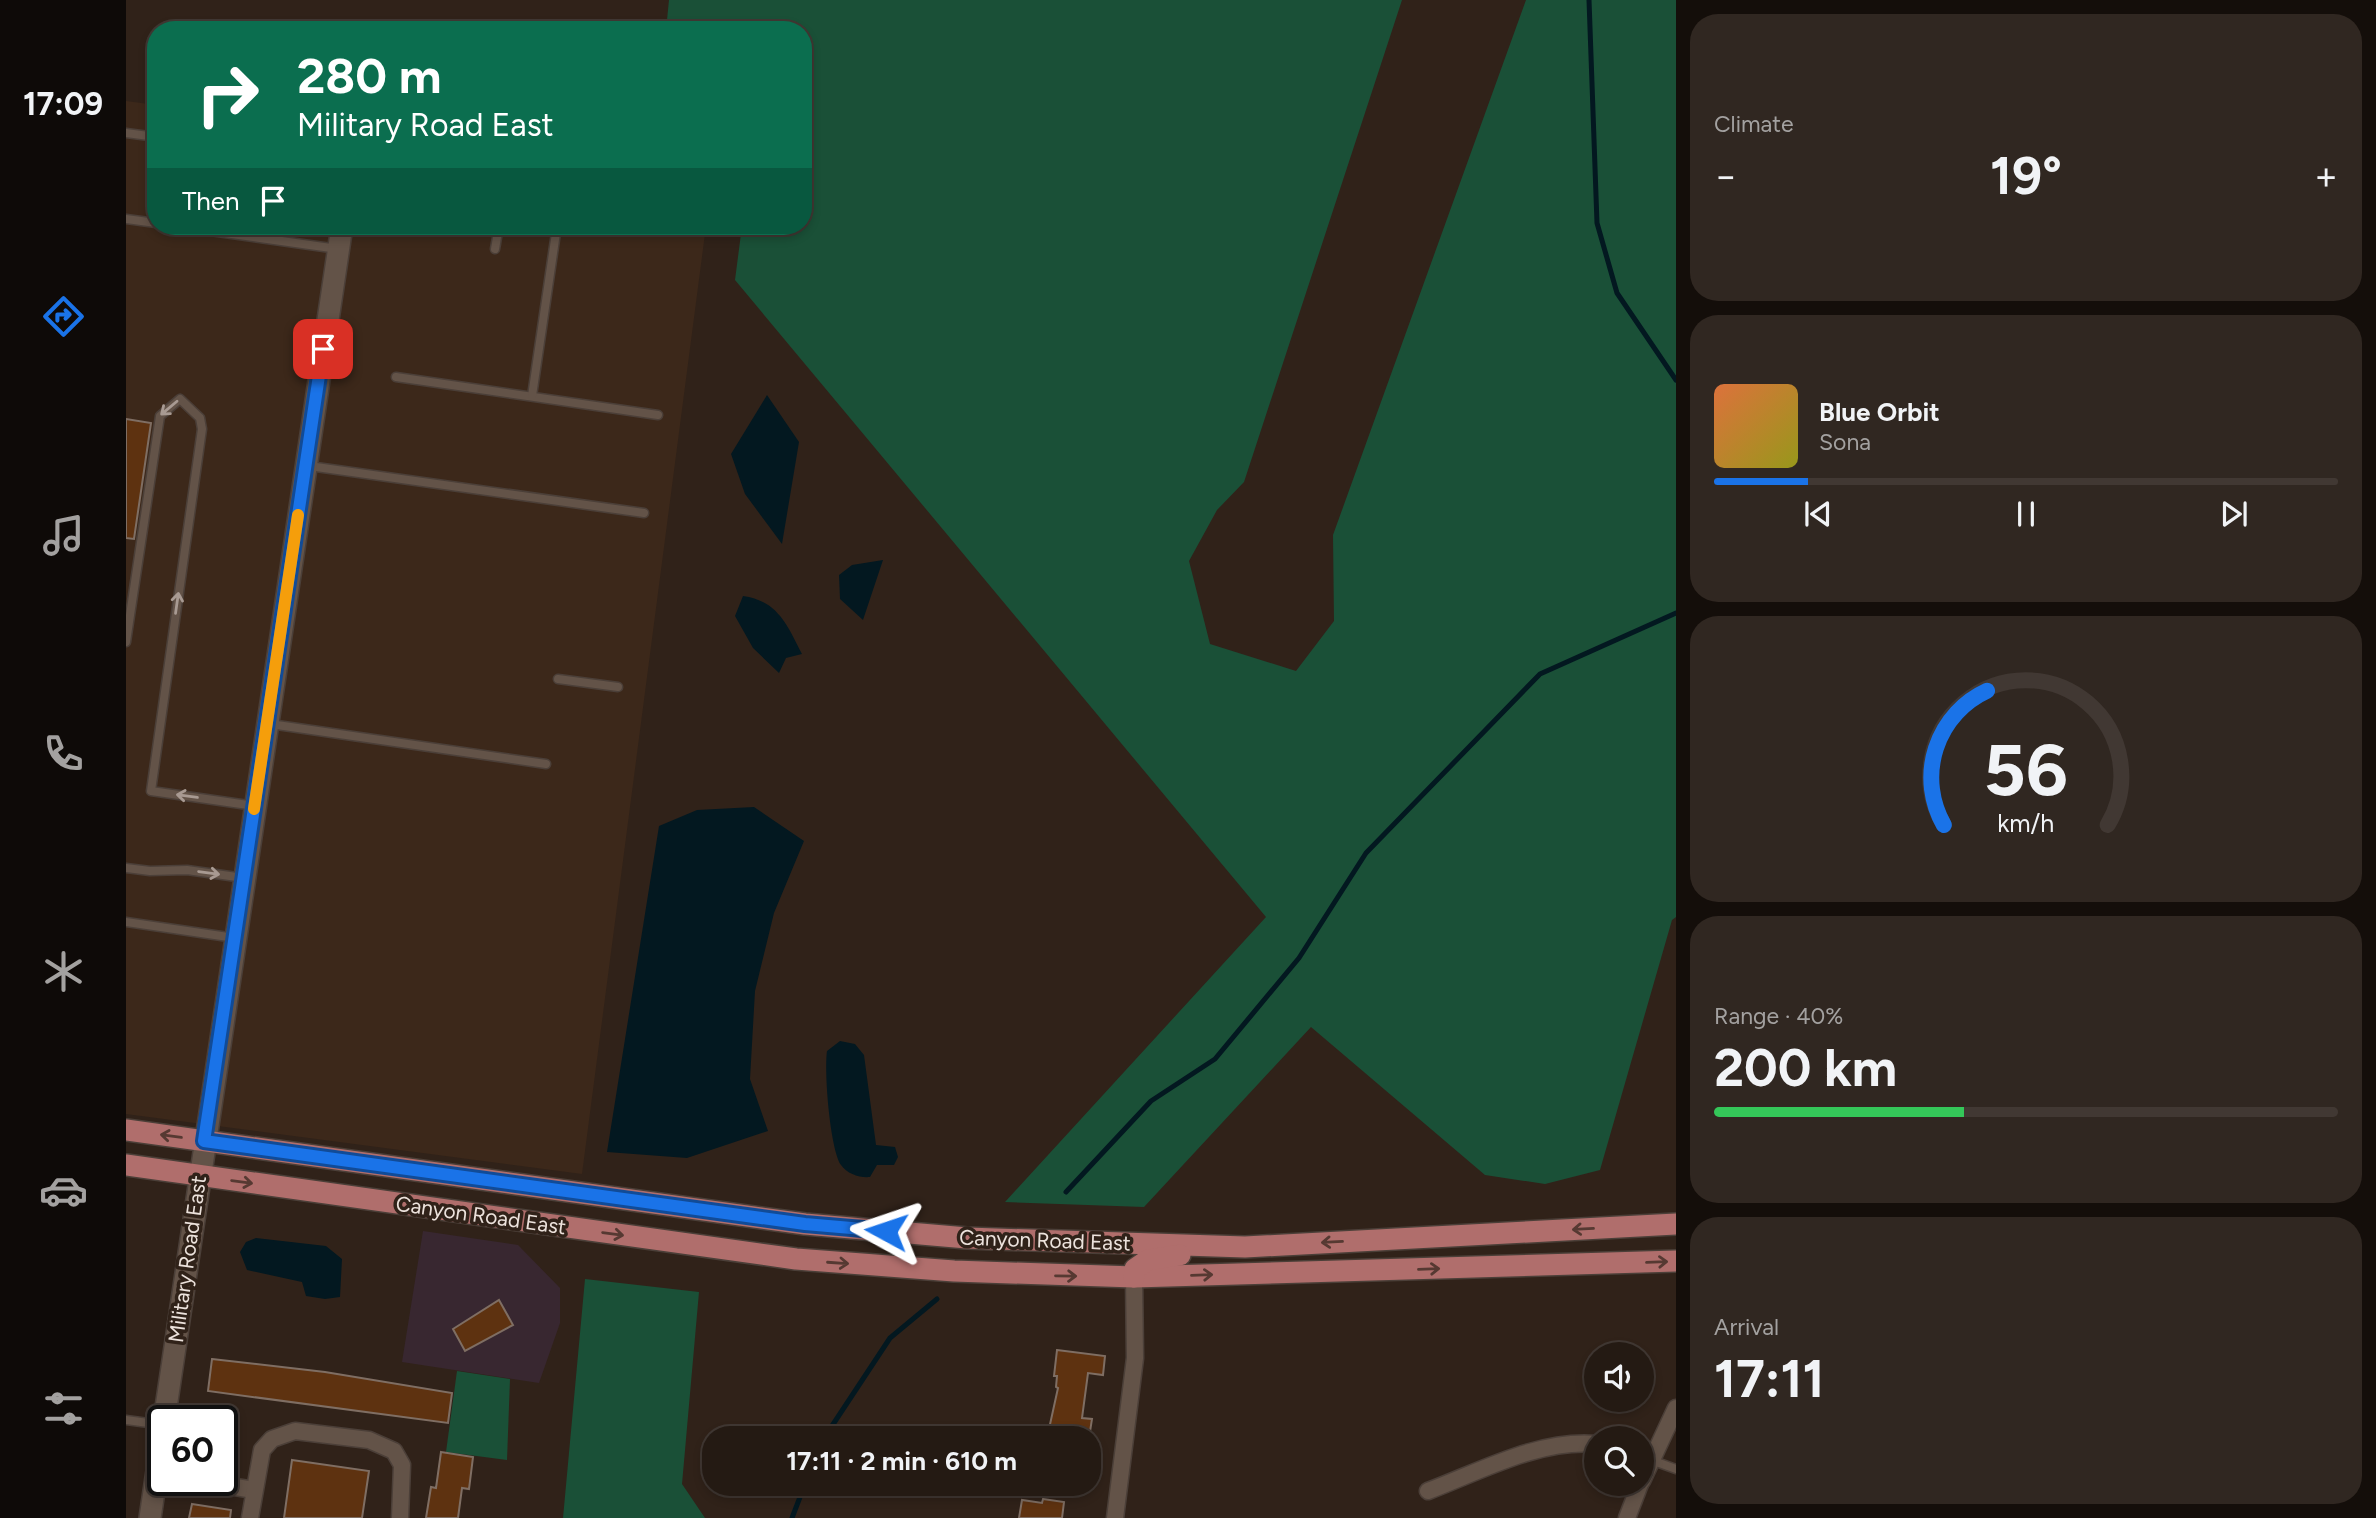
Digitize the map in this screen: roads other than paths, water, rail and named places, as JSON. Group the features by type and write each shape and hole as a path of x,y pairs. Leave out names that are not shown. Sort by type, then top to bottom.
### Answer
{"main road":[{"name":"Canyon Road East","path":"126,1130 805,1224 967,1238 1245,1247 1676,1224"},
{"name":"Canyon Road East","path":"126,1165 796,1259 954,1271 1134,1277 1676,1261"},
{"path":"1134,1277 1136,1269 1148,1260 1245,1247"}],"street":[{"name":"Military Road East","path":"166,1405 340,235"},
{"path":"1115,1518 1135,1358 1134,1277"},
{"path":"1654,1445 1676,1408"},
{"path":"250,1518 258,1457 272,1438 295,1431 369,1440 388,1447 400,1457 400,1518"},
{"path":"1428,1491 1547,1447 1573,1442 1584,1443"},
{"path":"238,1487 254,1490"},
{"path":"150,1518 155,1496"},
{"path":"1626,1518 1635,1496"}],"lane":[{"path":"126,133 147,136"},
{"path":"126,219 147,222"},
{"path":"239,235 338,249"},
{"path":"495,249 497,235"},
{"path":"532,396 556,235"},
{"path":"396,377 658,415"},
{"path":"126,642 158,423 165,409 180,399 200,418 202,429 150,791 255,806"},
{"path":"306,466 644,513"},
{"path":"558,679 618,688"},
{"path":"267,723 546,764"},
{"path":"126,868 150,871 187,870 244,878"},
{"path":"126,922 235,938"},
{"path":"126,1420 147,1422"},
{"path":"1654,1461 1676,1469"}],"water":[{"path":"767,395 799,442 782,544 745,494 731,454"},
{"path":"883,560 863,620 840,599 839,575 852,565"},
{"path":"743,596 765,603 773,609 786,624 802,654 786,658 779,673 753,648 735,616"},
{"path":"754,807 804,841 774,913 755,991 750,1079 768,1131 687,1158 607,1152 659,826 697,810"},
{"path":"840,1041 855,1044 864,1055 876,1145 895,1147 898,1157 894,1165 877,1165 870,1177 854,1175 847,1171 841,1165 834,1143 826,1061 827,1051"},
{"path":"256,1238 326,1246 342,1259 340,1297 325,1299 306,1296 302,1282 247,1270 240,1252 246,1242"}],"waterway":[{"path":"1589,0 1597,223 1617,293 1676,380"},
{"path":"1066,1192 1151,1101 1215,1059 1299,958 1366,853 1540,674 1676,613"},
{"path":"832,1426 890,1338 937,1299"},
{"path":"792,1518 800,1496"}]}
